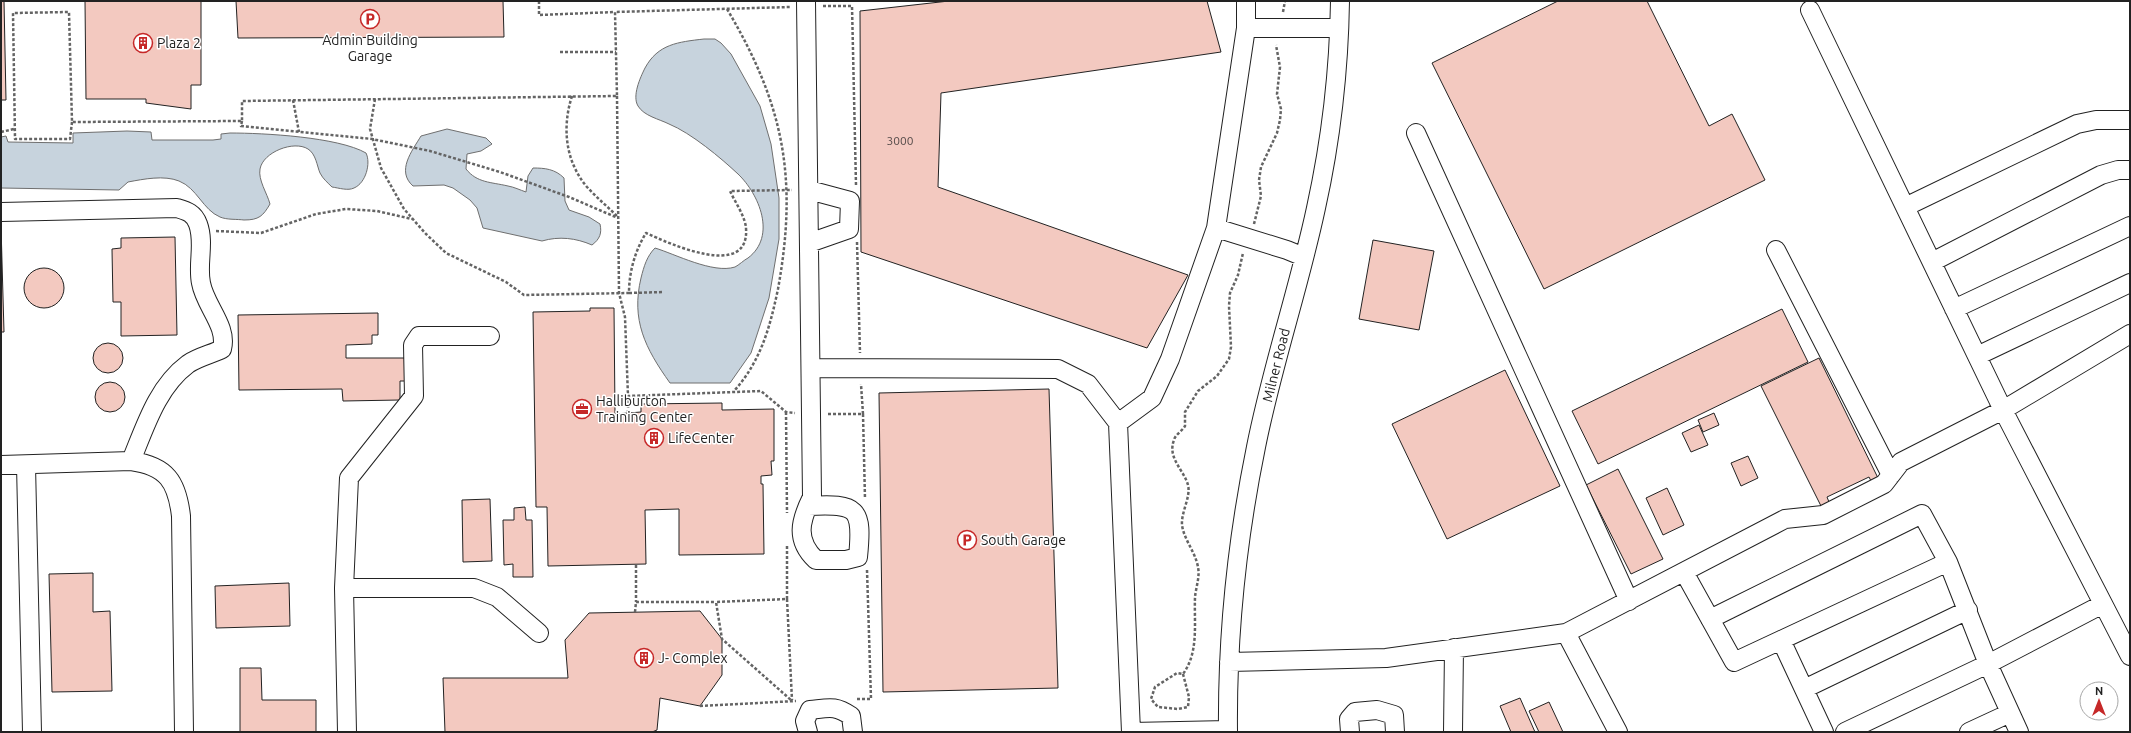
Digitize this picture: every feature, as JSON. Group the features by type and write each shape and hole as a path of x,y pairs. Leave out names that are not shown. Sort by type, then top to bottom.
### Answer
{"street":[{"path":"1118,423 1152,398 1170,359 1216,228 1246,28 1246,1"},
{"name":"Milner Road","path":"1228,731 1229,662 1238,550 1256,446 1316,209 1330,133 1340,1"},
{"path":"806,4 812,497 808,506"},
{"path":"1810,10 2003,410 2130,656"},
{"path":"1246,28 1339,28"},
{"path":"1905,206 2077,124 2096,120 2130,120"},
{"path":"1416,133 1629,601"},
{"path":"1932,262 2101,175 2118,170 2130,170"},
{"path":"808,190 850,201 849,229 809,243"},
{"path":"1,212 177,208 191,213 198,223 200,235 201,283 225,339 222,349 189,364 168,384 148,416 131,461"},
{"path":"1954,309 2130,226"},
{"path":"1216,228 1287,250 1304,257"},
{"path":"1776,250 1891,475"},
{"path":"1977,356 2130,282"},
{"path":"1229,662 1386,658 1566,633 1785,519 1823,515 1884,484 1901,462 2003,410 2130,334"},
{"path":"347,732 344,588 348,478 414,396 413,345 419,336 490,336"},
{"path":"811,368 1058,369 1088,384 1118,423 1131,732 1228,731"},
{"path":"1,465 131,461 146,463 168,475 179,499 184,628 184,732"},
{"path":"26,465 32,732"},
{"path":"1710,619 1922,514 1948,562 1988,664 2018,732"},
{"path":"1684,572 1734,662 1948,562"},
{"path":"344,588 474,588 497,597 539,633"},
{"path":"1845,732 1988,664 2103,604"},
{"path":"1804,689 1968,610"},
{"path":"1566,633 1618,732"},
{"path":"1781,640 1824,732"},
{"path":"1453,732 1454,648"},
{"path":"808,732 805,721 810,710 824,709 840,709 851,716 853,732"},
{"path":"1350,732 1349,719 1355,712 1377,710 1394,715 1395,732"},
{"path":"1969,732 2010,713"}],"path":[{"path":"540,1 540,15 726,9 806,4 852,6 856,187"},
{"path":"1183,674 1191,663 1195,639 1195,596 1198,568 1191,546 1185,539 1182,524 1188,486 1174,459 1172,449 1174,439 1185,426 1185,412 1198,391 1217,376 1229,359 1231,347 1229,306 1230,293 1238,275 1240,264 1257,214 1261,196 1259,180 1261,167 1277,133 1280,120 1281,109 1277,94 1280,67 1276,43 1284,1"},
{"path":"726,9 748,46 769,96 783,146 787,190 786,236 772,318 759,356 734,391"},
{"path":"69,12 72,122 70,139 15,139 14,129 12,13 69,12"},
{"path":"615,12 619,293 625,318 628,413"},
{"path":"560,52 616,52"},
{"path":"572,96 566,131 569,154 586,186 618,218"},
{"path":"617,96 242,101 242,126 372,140 405,146 473,164 518,178 569,197 618,218"},
{"path":"375,99 370,120 372,140 381,168 400,202 419,227 446,253 506,282 524,295 664,292"},
{"path":"293,100 298,120 299,132"},
{"path":"72,122 242,121"},
{"path":"1,132 14,129"},
{"path":"629,293 629,273 641,241 646,233 694,252 723,256 737,252 742,246 746,229 742,216 730,191 787,190"},
{"path":"857,234 865,501"},
{"path":"628,396 762,391 786,412 811,414 863,414"},
{"path":"786,412 786,521"},
{"path":"787,544 787,599 792,701"},
{"path":"855,699 871,699 867,564"},
{"path":"635,612 636,565"},
{"path":"636,602 716,602 787,599"},
{"path":"716,602 722,639 792,701"},
{"path":"1177,673 1183,674 1189,697 1188,707 1178,709 1158,707 1151,699 1155,686 1177,673"},
{"path":"700,706 800,700"}],"shaded area":[{"path":"715,39 731,54 760,106 771,144 779,198 779,239 769,298 751,353 730,383 670,383 647,345 639,320 638,293 643,269 650,254 655,248 705,266 716,268 735,267 748,258 757,249 762,238 762,215 746,182 687,133 652,117 644,112 636,102 637,87 641,77 650,60 656,54 677,43"},
{"path":"447,129 486,138 492,144 481,151 467,154 466,169 475,177 490,183 510,186 526,192 528,176 533,168 550,170 561,175 564,178 565,201 569,210 589,217 600,224 601,230 599,238 592,245 567,238 548,239 542,241 483,228 477,208 470,200 453,188 444,185 413,186 408,180 406,174 407,161 410,154 421,136"},
{"path":"127,131 151,132 152,140 213,140 221,139 221,134 230,133 300,137 338,143 366,153 368,167 362,182 354,188 346,189 332,187 321,175 315,157 311,151 295,146 280,149 267,157 262,163 260,169 261,182 270,204 265,212 260,216 249,220 223,218 214,214 185,184 167,178 154,178 128,182 119,190 1,188 1,137 6,136 8,142 73,143 73,133"}],"building":[{"path":"1,1 4,1 6,100 1,100"},
{"name":"Plaza 2","path":"85,1 201,1 201,85 191,85 191,109 146,103 146,99 86,99"},
{"name":"Admin Building Garage","path":"236,1 503,1 504,37 238,38"},
{"path":"949,1 1207,1 1221,52 941,93 938,187 1188,275 1147,348 861,252 860,11"},
{"path":"1558,1 1647,1 1709,126 1732,114 1765,180 1544,289 1432,63"},
{"path":"1,226 4,332 1,332"},
{"path":"175,237 177,335 121,336 121,302 113,302 112,249 121,248 121,238"},
{"path":"1373,240 1434,251 1419,330 1359,319"},
{"path":"44,268 52,270 58,274 62,280 64,288 62,296 58,302 52,306 44,308 36,306 30,302 26,296 24,288 26,280 30,274 36,270"},
{"name":"LifeCenter","path":"590,308 614,308 615,414 641,412 641,404 722,403 722,410 774,409 774,461 771,461 772,475 761,476 761,484 763,484 764,554 679,555 679,509 645,510 646,564 548,566 547,507 536,507 533,312 590,311"},
{"path":"1782,309 1808,362 1598,464 1572,411"},
{"path":"378,313 378,335 372,335 372,344 346,345 346,358 406,358 406,381 400,381 400,400 343,401 342,389 239,390 238,315"},
{"path":"108,343 119,347 123,358 119,369 108,373 97,369 93,358 97,347"},
{"path":"1819,358 1878,478 1871,481 1869,477 1827,497 1829,502 1821,506 1761,386"},
{"path":"1505,370 1560,486 1447,539 1392,424"},
{"path":"110,382 121,386 125,397 121,408 110,412 99,408 95,397 99,386"},
{"name":"South Garage","path":"1049,389 1058,688 883,692 879,393"},
{"path":"1714,413 1719,425 1703,432 1698,420"},
{"path":"1699,425 1708,445 1691,452 1682,433"},
{"path":"1748,456 1758,478 1741,486 1731,463"},
{"path":"1618,469 1663,559 1631,574 1586,485"},
{"path":"1667,488 1684,525 1663,535 1646,498"},
{"path":"490,499 492,561 463,562 462,500"},
{"path":"525,507 526,520 532,520 533,577 513,577 513,564 504,565 503,520 514,520 514,508"},
{"path":"93,573 93,612 110,611 112,691 52,692 49,574"},
{"path":"289,583 290,626 216,628 215,586"},
{"name":"J- Complex","path":"700,611 722,639 722,675 700,706 660,698 657,730 652,732 445,732 443,678 568,678 565,640 589,613"},
{"path":"240,668 261,668 262,700 316,700 316,732 240,732"},
{"path":"1520,698 1535,732 1511,732 1500,706"},
{"path":"1549,702 1563,732 1539,732 1529,711"}],"place":[{"name":"Admin Building Garage","path":"370,19"},
{"name":"Plaza 2","path":"143,43"},
{"name":"Halliburton Training Center","path":"582,409"},
{"name":"LifeCenter","path":"654,438"},
{"name":"South Garage","path":"967,540"},
{"name":"J- Complex","path":"644,658"}]}
